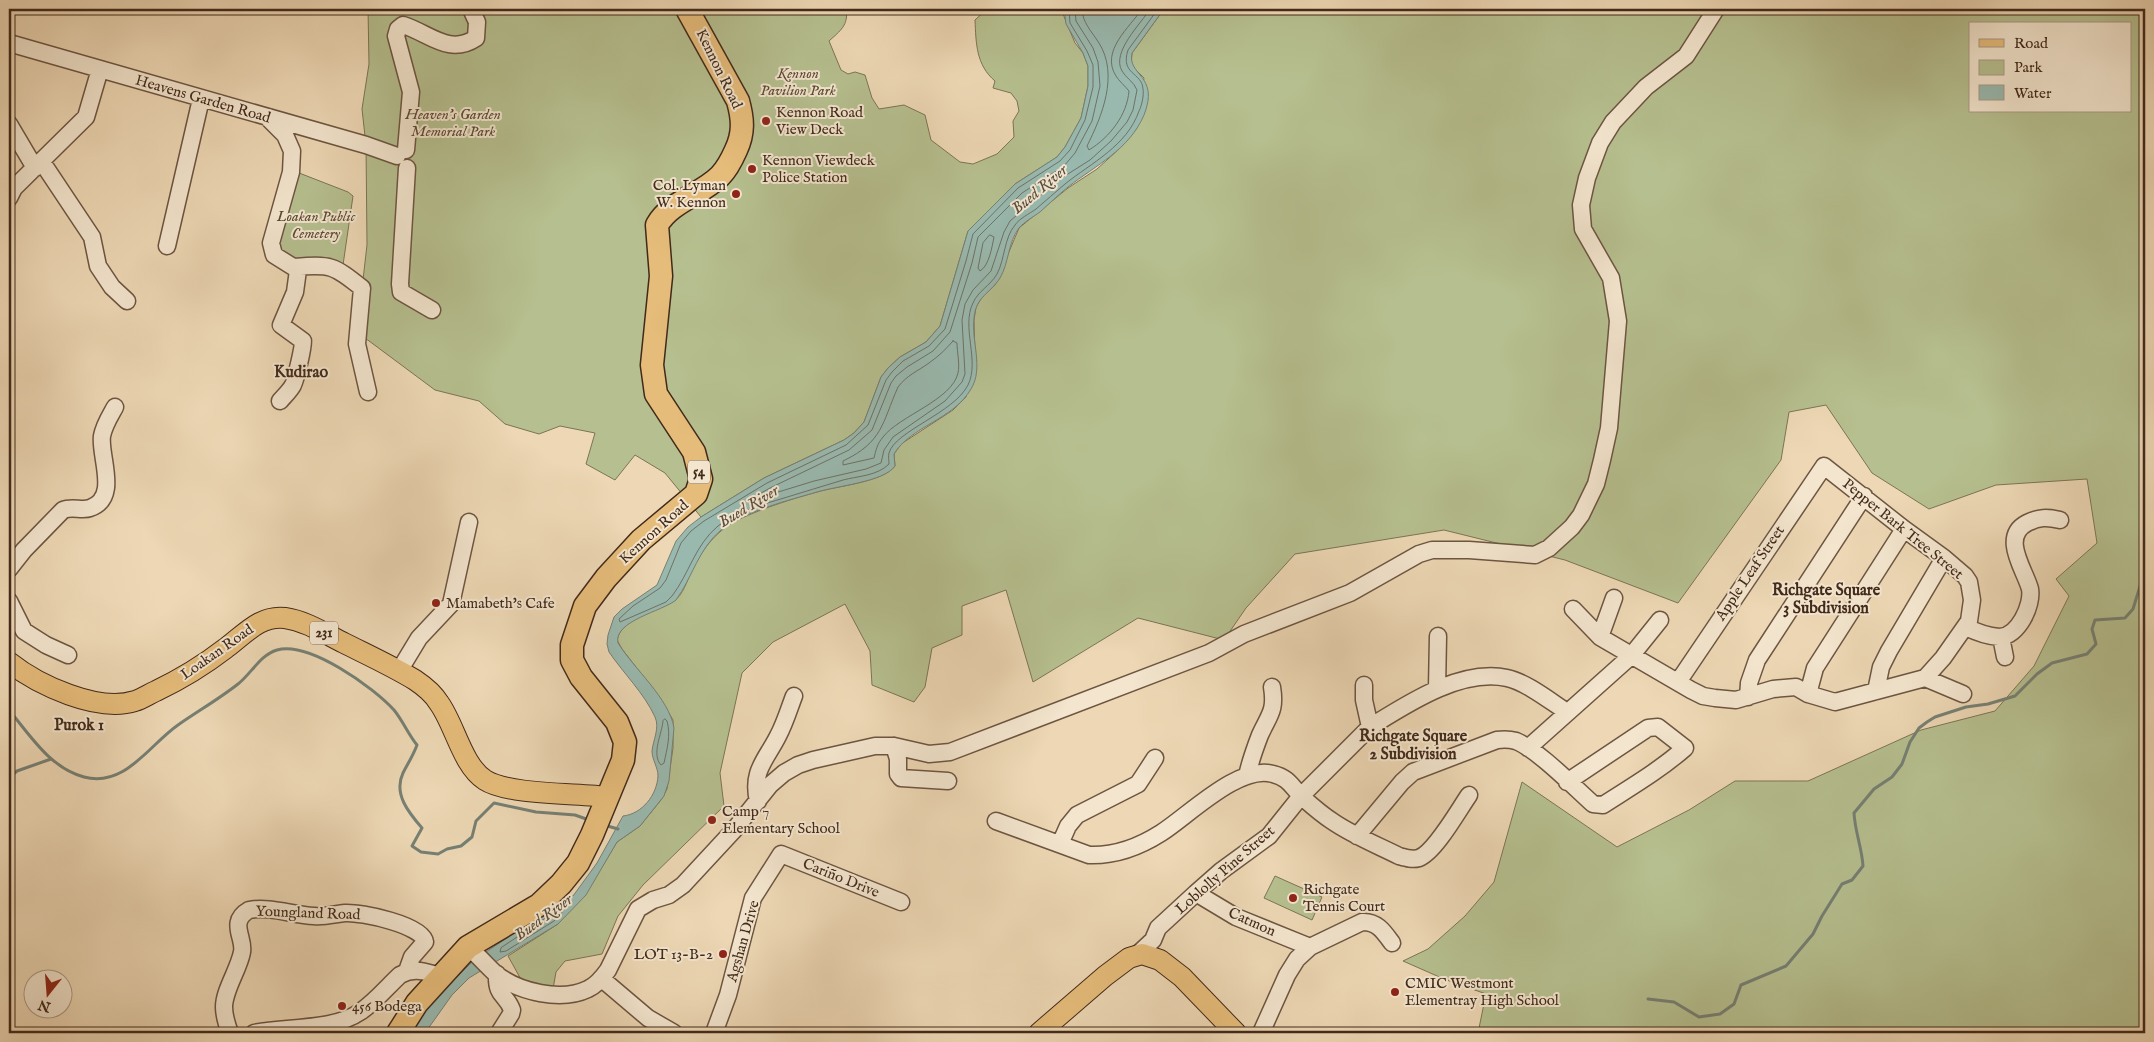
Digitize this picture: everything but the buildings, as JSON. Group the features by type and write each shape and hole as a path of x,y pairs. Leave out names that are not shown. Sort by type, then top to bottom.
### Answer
{"highway":[{"name":"Kennon Road","path":"398,1033 417,1003 441,976 472,950 539,905 561,884 578,863 592,835 622,760 625,742 617,722 581,678 572,660 572,645 585,606 606,578 641,540 696,494 701,480 694,452 656,394 652,365 661,276 657,226 669,210 720,176 734,155 743,128 743,117 738,101 687,9"}],"main road":[{"name":"Loakan Road","path":"9,662 38,681 59,690 98,702 119,704 135,701 192,674 250,628 269,619 285,618 321,631 399,671 430,692 440,703 470,764 486,781 515,789 604,806"},
{"path":"1039,1033 1105,976 1138,954 1146,954 1155,958 1182,977 1236,1033"}],"street":[{"path":"432,310 401,292 403,158 411,92 396,36 398,29 403,25 440,42 450,45 463,44 476,38 477,22 471,9"},
{"path":"472,950 494,971 520,987 535,993 566,994 580,992 590,988 602,979 638,909 653,900 669,895 683,885 770,785 784,773 798,765 862,748 894,746 929,754 939,754 974,744 1020,724 1087,701 1200,657 1244,634 1350,593 1419,554 1432,550 1469,550 1535,556 1561,539 1581,515 1596,484 1609,428 1618,321 1611,278 1583,229 1582,205 1587,178 1600,143 1613,122 1646,87 1686,56 1716,9"},
{"name":"Heavens Garden Road","path":"9,44 266,116 366,145 403,158"},
{"path":"9,198 14,188 86,117 100,69"},
{"path":"167,246 201,99"},
{"path":"266,116 285,135 292,151 291,172 271,243 271,250 274,255 298,270 295,292 281,325 303,341 304,347 298,360 294,385 280,401"},
{"path":"9,124 92,237 98,266 112,287 127,301"},
{"path":"294,267 320,265 338,269 362,288 357,344 368,392"},
{"path":"9,570 24,550 63,510 92,507 100,501 104,493 106,477 102,437 115,407"},
{"name":"Pepper Bark Tree Street","path":"1824,466 1965,576 1971,587 1971,612 1966,627"},
{"name":"Apple Leaf Street","path":"1678,682 1824,466"},
{"path":"1748,697 1749,683 1757,660 1864,496"},
{"path":"1573,610 1600,637 1703,696 1726,700 1748,697 1784,686 1796,687 1808,694 1835,702 1925,678 1934,670 1966,627 1982,634 2001,637 2008,634 2021,621 2030,601 2030,591 2016,556 2016,534 2022,525 2038,518 2046,516 2060,520"},
{"path":"399,671 419,638 451,604 469,522"},
{"path":"1808,694 1815,668 1904,529"},
{"path":"1876,691 1881,667 1889,651 1944,558"},
{"path":"1600,637 1614,598"},
{"path":"9,601 24,631 46,646 68,655"},
{"path":"9,610 12,616 9,622"},
{"path":"1528,748 1566,712 1631,656 1660,620"},
{"path":"1437,689 1438,636"},
{"path":"2001,637 2005,657"},
{"name":"Loblolly Pine Street","path":"1138,954 1154,940 1158,928 1196,893 1221,871 1268,836 1301,796 1370,727 1437,689 1486,676 1508,678 1538,693 1566,712"},
{"path":"1925,678 1963,694"},
{"path":"1364,685 1364,700 1370,727"},
{"path":"1247,776 1260,734 1270,718 1274,702 1272,687"},
{"path":"758,801 756,781 759,770 778,736 794,696"},
{"path":"1357,836 1402,782 1419,769 1497,740 1508,739 1528,748 1567,782 1593,804 1603,805 1671,760 1685,748 1660,729 1648,728 1567,782"},
{"path":"894,746 898,759 898,774 901,778 948,781"},
{"path":"1060,844 1068,826 1077,815 1138,784 1155,758"},
{"path":"996,820 1089,855 1104,856 1138,846 1161,833 1231,784 1247,776 1270,773 1291,782 1301,796 1332,822 1399,856 1418,858 1435,845 1468,795"},
{"name":"Cariño Drive","path":"781,854 901,902"},
{"name":"Agshan Drive","path":"714,1033 728,995 753,898 781,854"},
{"name":"Catmon","path":"1196,893 1236,917 1310,947"},
{"name":"Youngland Road","path":"230,1033 224,1012 225,1001 243,950 238,933 240,922 243,915 249,910 315,916 346,913 365,914 409,928 423,936 426,942 412,957 407,972 359,1012 334,1022 254,1033"},
{"path":"1261,1033 1292,966 1310,947 1362,922 1380,927 1392,943"},
{"path":"407,972 420,970 441,976"},
{"path":"494,971 496,986 500,995 511,1006 512,1010 512,1014 499,1033"},
{"path":"602,979 648,1018 674,1033"}],"green space":[{"path":"368,9 846,9 845,24 829,41 841,70 848,74 855,72 865,75 872,98 879,109 904,105 925,115 931,140 960,162 973,164 997,154 1014,137 1013,121 1019,111 1017,101 1011,93 993,88 995,81 984,68 978,53 975,20 987,9 1064,9 1063,14 1075,43 1083,53 1088,66 1088,86 1081,118 1065,147 1057,157 1015,184 968,231 940,326 926,342 900,357 888,368 881,377 864,422 844,440 764,478 701,517 665,473 635,455 615,480 586,464 595,433 560,426 539,434 505,424 479,401 435,390 357,332 367,245 366,145 362,109 369,64"},
{"path":"1164,9 2145,9 2145,1033 1478,1033 1486,994 1444,979 1403,961 1428,949 1465,916 1494,882 1522,782 1617,847 1689,810 1735,781 1808,781 1921,730 1995,711 2034,666 2069,596 2056,579 2097,543 2087,479 1996,485 1929,509 1872,473 1826,405 1789,412 1781,460 1678,603 1565,560 1444,530 1295,554 1246,608 1224,640 1138,618 1033,682 1006,590 962,606 962,635 932,648 925,687 914,702 872,685 870,651 845,604 773,642 742,673 720,773 724,806 643,885 618,916 602,954 565,961 556,972 553,989 523,983 508,956 558,924 602,867 617,842 640,826 661,800 667,789 673,748 673,720 659,697 622,649 617,640 620,632 633,620 674,601 682,592 691,572 712,540 733,522 760,510 817,492 881,476 895,466 894,454 901,444 953,410 966,397 975,356 974,320 976,307 985,292 995,285 1019,228 1068,188 1097,169 1119,149 1137,128 1144,78 1131,65 1132,53"},
{"name":"Loakan Public Cemetery","path":"294,171 348,192 353,196 343,265 292,259 277,246"},
{"name":"Richgate Tennis Court","path":"1275,876 1322,897 1312,920 1264,898"}],"water":[{"name":"Bued River","path":"1064,9 1164,9 1132,53 1134,67 1146,84 1148,102 1138,127 1121,147 1068,187 1040,212 1023,224 1015,234 1000,278 980,300 975,311 974,327 977,372 971,389 954,408 901,444 894,454 895,466 881,476 780,503 754,512 721,530 713,537 701,554 676,600 640,617 623,629 619,635 618,643 658,695 671,717 674,728 669,781 664,796 640,826 617,842 586,895 558,924 469,978 452,995 425,1033 410,1033 424,1010 474,960 565,899 573,896 597,863 623,816 636,812 647,802 655,790 658,776 652,751 657,730 656,721 645,700 609,652 607,644 608,635 614,617 622,609 657,585 676,541 688,527 701,517 764,478 844,440 854,433 864,422 881,377 888,368 900,357 926,342 940,326 968,231 1015,184 1057,157 1065,147 1081,118 1088,86 1088,66 1083,53 1066,24"}],"waterway":[{"path":"1648,999 1674,1002 1699,1017 1720,1014 1734,1004 1741,985 1786,966 1813,934 1842,884 1852,880 1863,866 1854,813 1874,789 1892,777 1902,764 1910,742 1919,728 1935,717 1966,707 1988,704 2015,696 2037,674 2052,663 2087,654 2096,644 2092,629 2095,620 2125,618 2133,609 2145,570"},
{"path":"9,710 42,750 61,766 72,773 99,779 124,771 136,763 167,733 243,680 271,652 290,649 306,652 340,668 384,700 394,710 417,745 403,773 400,788 404,803 422,828 412,846 421,852 438,854 447,849 461,846 472,837 476,821 494,803 536,812 575,815 589,820"},
{"path":"9,778 17,771 51,759"},
{"path":"604,825 618,829"}],"place":[{"name":"Kennon Road View Deck","path":"766,121"},
{"name":"Kennon Viewdeck Police Station","path":"752,169"},
{"name":"Col. Lyman W. Kennon","path":"736,194"},
{"name":"Mamabeth's Cafe","path":"436,603"},
{"name":"Camp 7 Elementary School","path":"712,820"},
{"name":"Richgate Tennis Court","path":"1293,898"},
{"name":"LOT 13-B-2","path":"723,954"},
{"name":"CMIC Westmont Elementray High School","path":"1395,992"},
{"name":"456 Bodega","path":"342,1006"}],"district":[{"name":"Kudirao","path":"301,373"},
{"name":"Richgate Square 3 Subdivision","path":"1826,600"},
{"name":"Purok 1","path":"79,726"},
{"name":"Richgate Square 2 Subdivision","path":"1413,746"}],"park label":[{"name":"Kennon Pavilion Park","path":"798,82"},
{"name":"Heaven's Garden Memorial Park","path":"453,122"}]}
